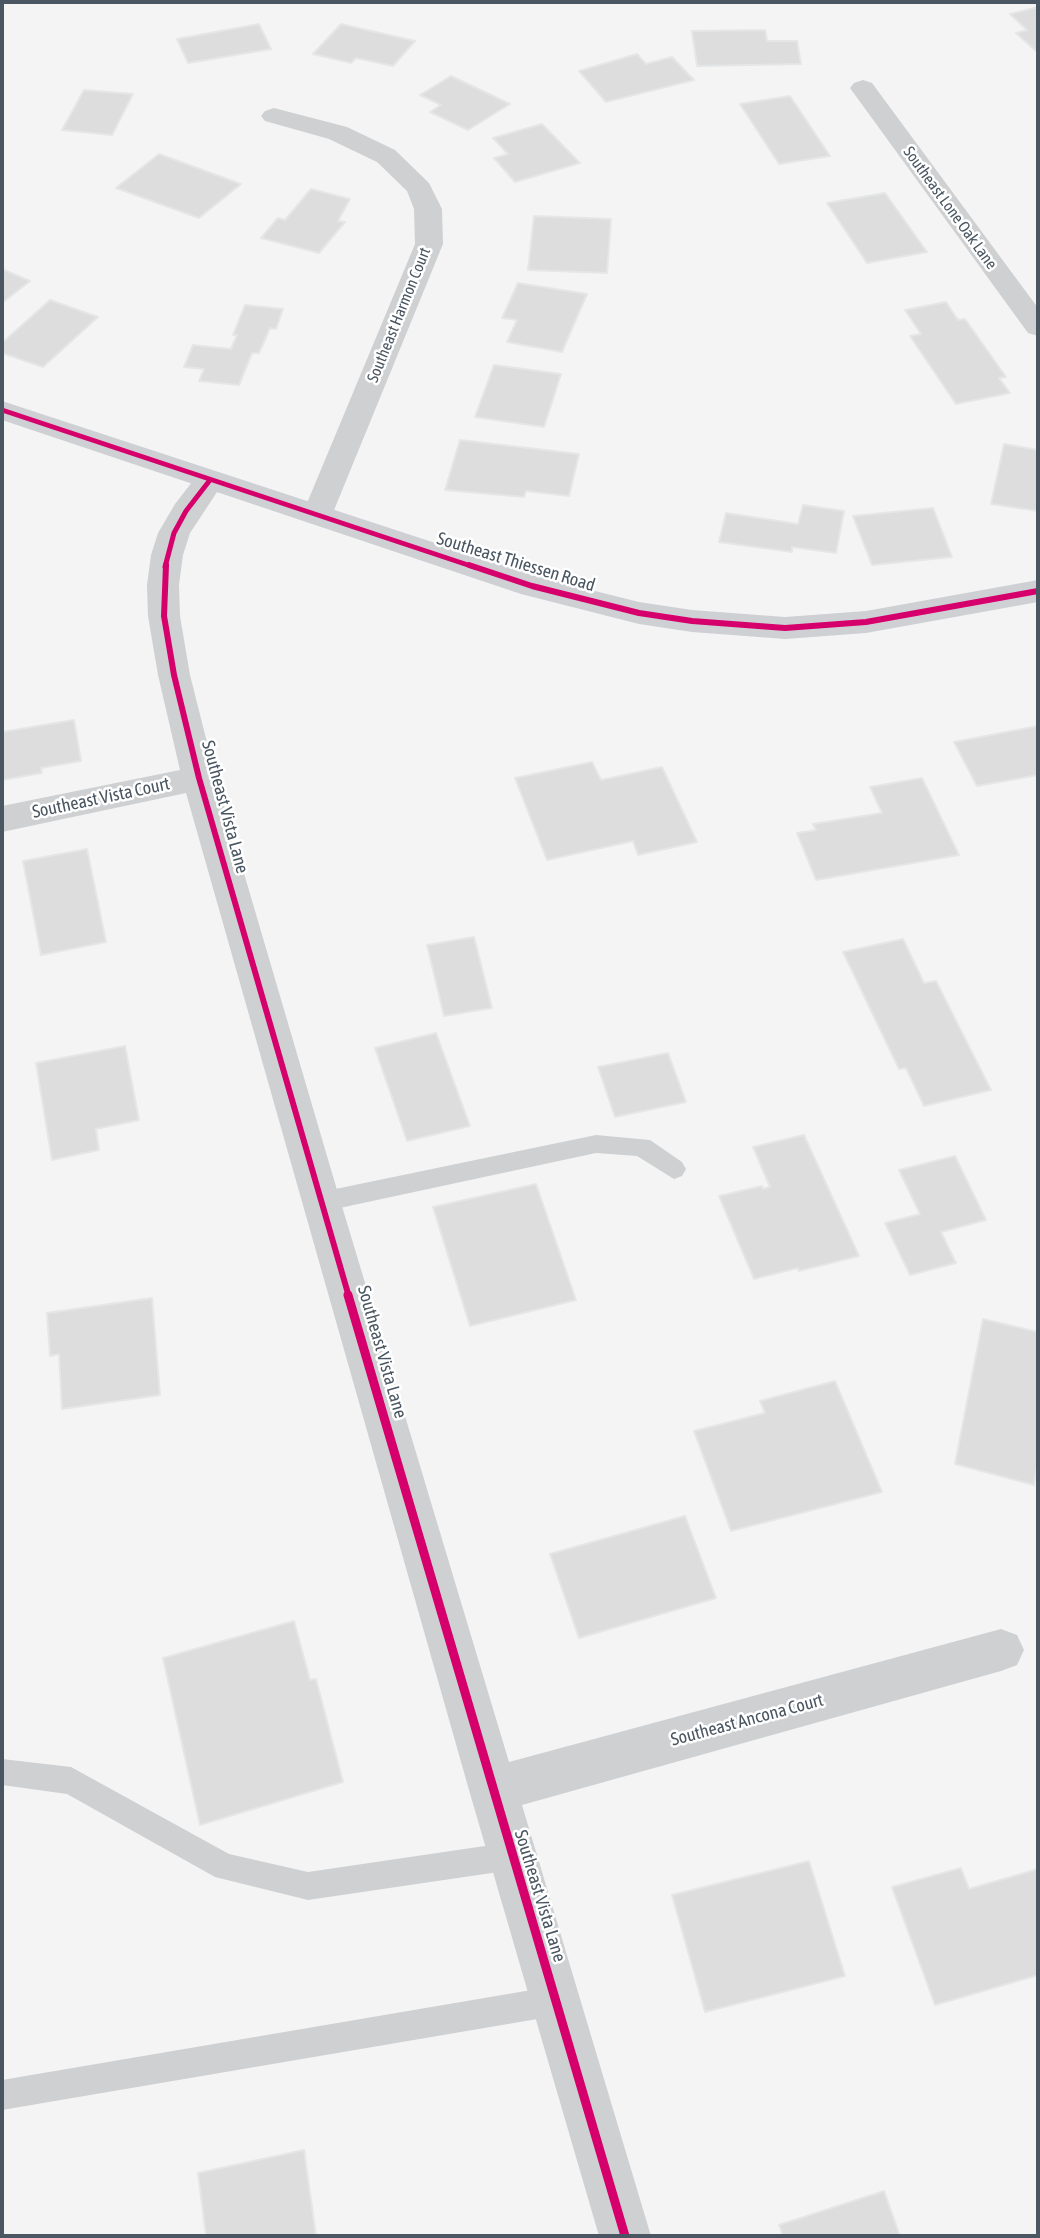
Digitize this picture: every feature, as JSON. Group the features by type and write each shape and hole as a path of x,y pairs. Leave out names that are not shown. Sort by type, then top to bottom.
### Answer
{"main road":[{"name":"Southeast Thiessen Road","path":"2,410 532,586 639,613 705,622 785,628 866,622 1038,591"}],"street":[{"name":"Southeast Lone Oak Lane","path":"863,88 1038,327"},
{"name":"Southeast Harmon Court","path":"274,116 338,133 386,156 420,189 428,209 429,244 317,515"},
{"name":"Southeast Vista Lane","path":"209,480 186,510 174,533 163,585 164,616 174,675 199,778 321,1202 625,2236"},
{"name":"Southeast Vista Court","path":"2,819 199,778"},
{"name":"Southeast Ancona Court","path":"492,1790 1001,1650"}],"lane":[{"path":"321,1202 596,1144 642,1147 674,1169"},
{"path":"2,1772 71,1781 225,1867 308,1886 512,1856"},
{"path":"2,2095 555,2001"}],"building":[{"path":"1038,7 1038,53 1016,33 1027,30 1010,14"},
{"path":"259,24 271,49 188,63 177,39"},
{"path":"341,24 415,41 393,66 356,58 351,63 313,54"},
{"path":"765,30 767,41 797,41 801,64 697,66 692,31"},
{"path":"637,54 646,64 672,57 694,80 606,102 579,71"},
{"path":"451,76 510,104 468,130 430,112 441,105 420,95"},
{"path":"84,90 133,94 112,135 62,130"},
{"path":"790,96 830,156 779,164 740,104"},
{"path":"542,124 580,163 515,182 494,158 508,154 493,138"},
{"path":"159,154 241,184 199,218 116,188"},
{"path":"311,189 350,199 338,221 345,222 319,253 261,238 278,218 285,220"},
{"path":"885,193 927,252 867,263 827,203"},
{"path":"534,216 611,219 607,273 528,270"},
{"path":"2,269 30,281 2,303"},
{"path":"518,283 587,294 562,352 507,342 517,320 502,318"},
{"path":"50,300 98,317 43,367 2,353 2,343"},
{"path":"946,302 958,320 965,319 1006,377 999,378 1010,393 956,404 910,336 921,334 905,310"},
{"path":"245,305 283,309 276,329 270,328 259,353 252,353 239,385 199,381 204,369 184,367 193,345 231,349 237,335 233,335"},
{"path":"494,365 561,374 544,427 475,417"},
{"path":"460,440 579,454 569,496 526,491 524,497 445,490"},
{"path":"1004,444 1038,450 1038,511 991,504"},
{"path":"803,505 844,511 836,553 792,547 792,552 719,542 726,513 798,524"},
{"path":"933,508 952,557 872,565 853,516"},
{"path":"74,720 81,761 41,768 42,773 2,780 2,732"},
{"path":"1038,726 1038,775 977,786 954,742"},
{"path":"592,762 601,780 662,767 697,842 638,855 633,841 547,860 515,778"},
{"path":"922,778 959,855 816,880 797,833 816,830 813,824 882,813 870,787"},
{"path":"87,849 106,942 41,955 23,861"},
{"path":"474,937 492,1008 444,1016 427,945"},
{"path":"903,939 924,983 936,981 991,1090 924,1106 906,1068 899,1069 843,952"},
{"path":"436,1033 470,1126 407,1141 375,1048"},
{"path":"125,1046 139,1120 96,1129 99,1150 52,1160 36,1063"},
{"path":"668,1053 686,1102 615,1117 598,1067"},
{"path":"804,1135 859,1256 754,1279 719,1196 762,1186 763,1189 770,1187 753,1147"},
{"path":"955,1156 986,1220 941,1232 956,1263 910,1275 885,1223 920,1214 899,1170"},
{"path":"536,1184 576,1300 470,1326 433,1207"},
{"path":"152,1298 160,1395 62,1409 59,1354 50,1356 47,1313"},
{"path":"983,1319 1038,1332 1038,1461 1034,1485 955,1464"},
{"path":"835,1381 882,1492 731,1531 694,1431 765,1413 760,1401"},
{"path":"685,1516 716,1598 579,1638 550,1554"},
{"path":"294,1621 310,1680 316,1679 343,1782 200,1825 163,1658"},
{"path":"809,1861 845,1976 705,2012 672,1895"},
{"path":"961,1868 969,1889 1038,1869 1038,1975 935,2005 892,1887"},
{"path":"304,2150 316,2236 206,2236 198,2173"},
{"path":"884,2191 900,2236 783,2236 779,2225"}],"cycle path":[{"path":"2,410 532,586 639,613 692,621 785,628 866,622 1038,591"},
{"path":"210,480 186,511 174,533 167,555 163,585 164,616 174,675 199,778 312,1173 625,2236"}]}
